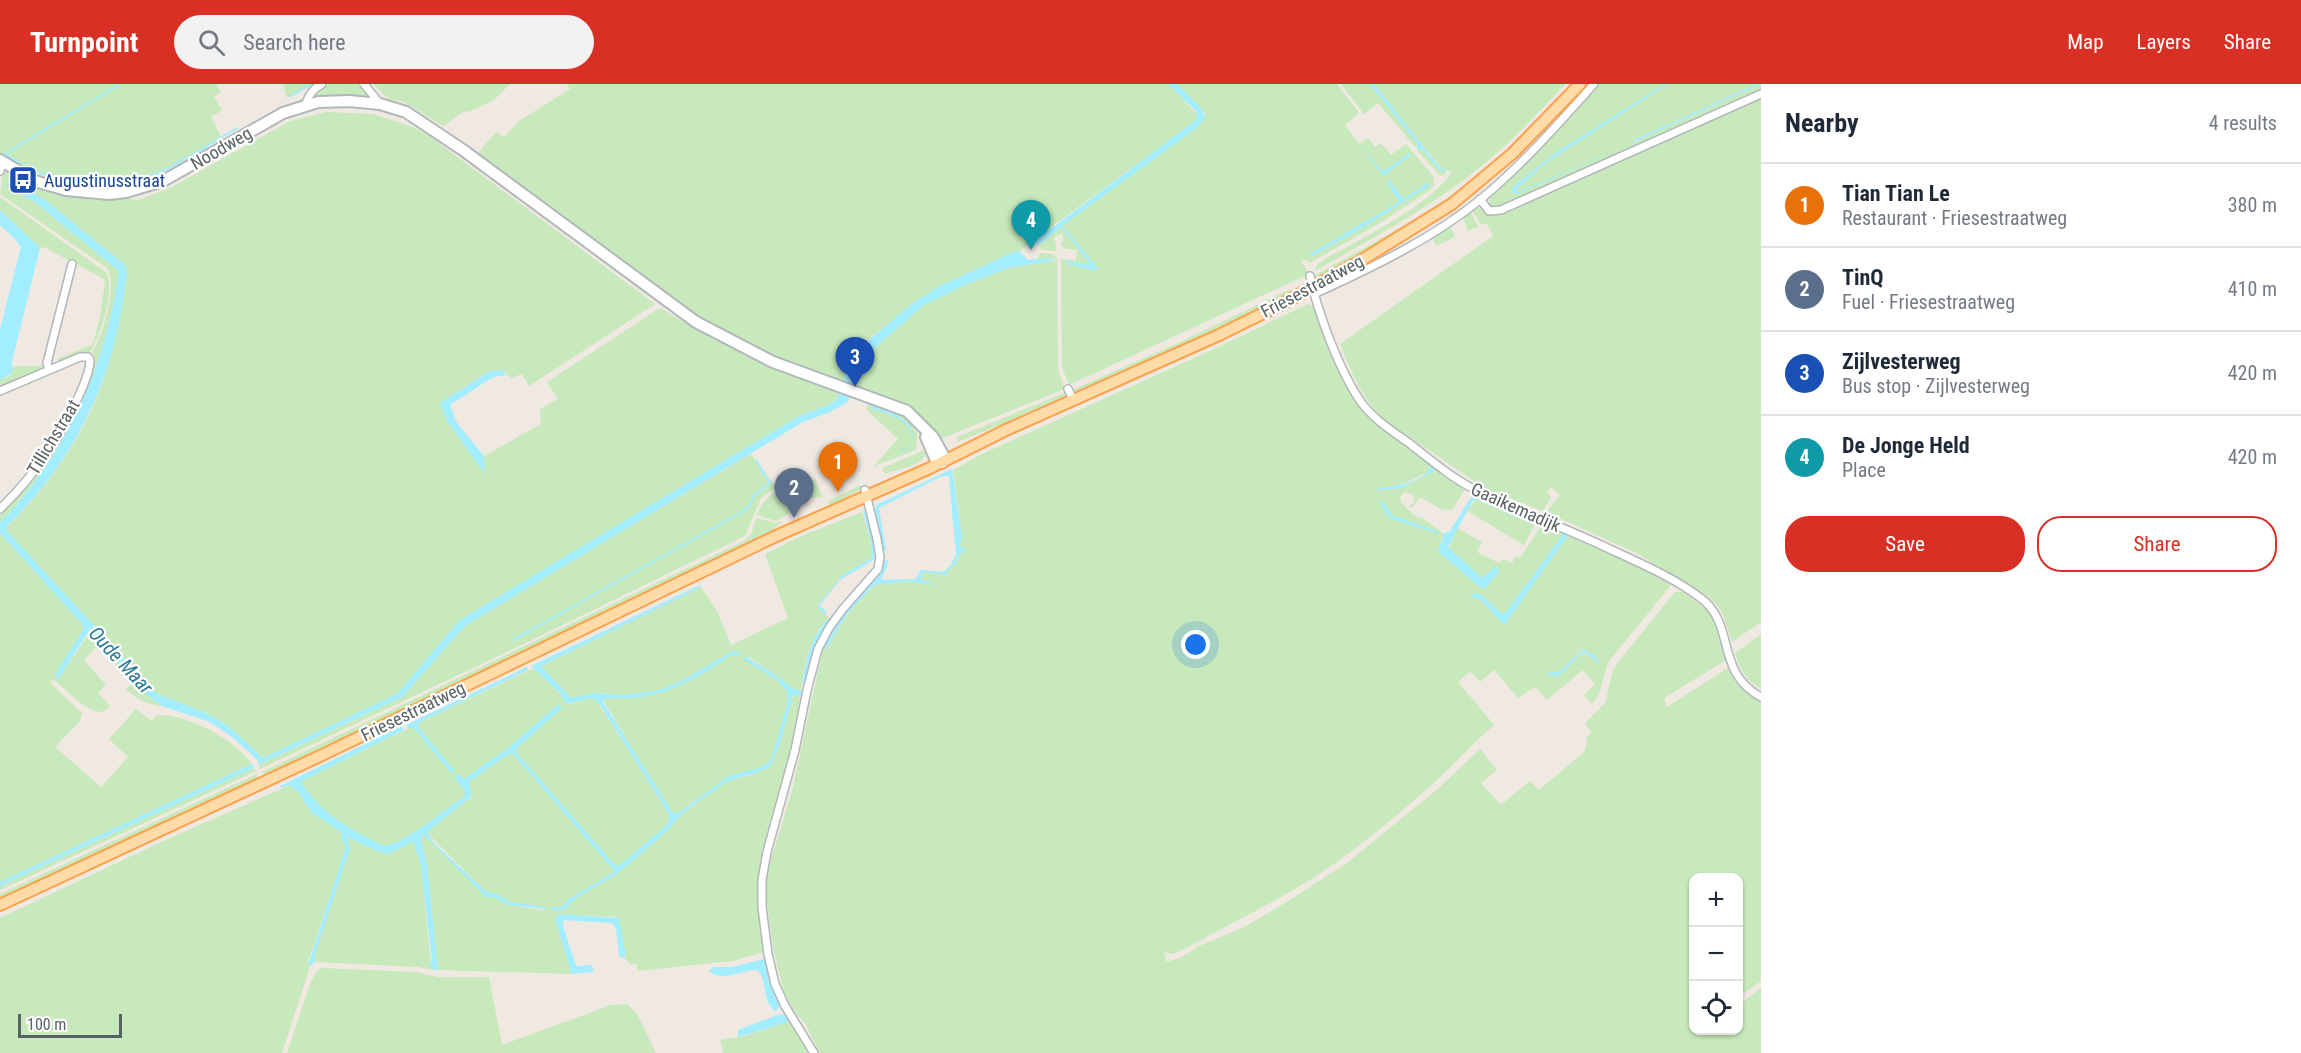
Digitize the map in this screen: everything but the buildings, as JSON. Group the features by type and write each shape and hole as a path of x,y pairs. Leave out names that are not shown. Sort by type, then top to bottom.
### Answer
{"main road":[{"name":"Friesestraatweg","path":"0,905 331,751 866,493 1006,430 1071,395 1219,335 1313,291 1452,204 1513,153 1580,84"},
{"name":"Noodweg","path":"1,164 35,181 66,190 109,194 126,192 163,181 283,113 318,102 348,101 380,104 406,112 463,150 696,322 773,362 902,408 933,437 940,459"}],"street":[{"path":"305,106 309,95 322,84"},
{"path":"364,84 380,104"},
{"name":"Friesestraatweg","path":"1313,291 1353,276 1399,251 1480,200 1533,151 1594,84"},
{"path":"1480,200 1489,211 1501,210 1761,94"},
{"path":"0,392 49,370 47,363 72,264"},
{"name":"Gaaikemadijk","path":"1310,276 1313,291 1352,387 1372,414 1464,483 1642,564 1702,599 1713,610 1719,623 1731,667 1737,677 1761,697"},
{"name":"Tillichstraat","path":"0,509 30,477 59,434 84,382 90,364 88,357 80,357 49,370"},
{"path":"814,1053 784,1006 776,984 768,954 762,907 762,880 766,852 795,750 818,649 842,610 878,569 879,549 866,493"}],"green space":[{"path":"0,84 216,84 221,92 214,97 222,110 211,117 221,137 187,159 146,177 104,184 82,184 61,180 22,165 5,153 0,154"},
{"path":"283,84 315,84 287,98"},
{"path":"329,84 358,84 370,97 346,95 315,98 316,93"},
{"path":"373,84 510,84 494,100 471,111 463,112 443,126 404,102 389,99"},
{"path":"567,84 1168,84 1198,115 1196,120 1019,251 963,275 913,303 864,343 851,358 843,383 778,360 700,317 671,298 478,153 496,132 504,137 519,121 570,89"},
{"path":"1177,84 1337,84 1359,113 1345,125 1359,144 1368,138 1375,147 1381,143 1391,155 1406,144 1434,177 1434,185 1380,223 1310,263 1304,259 1301,261 1309,274 1069,385 1062,367 1061,259 1076,260 1077,250 1063,248 1062,234 1054,237 1057,251 1041,250 1040,245 1061,227 1091,265 1066,261 1065,263 1097,271 1063,225 1204,121 1205,113","holes":["1390,181 1403,199 1429,184 1367,225 1310,257 1310,254 1399,202 1387,183"]},
{"path":"1341,84 1370,84 1417,143 1416,148 1378,103 1364,114"},
{"path":"1374,84 1565,84 1513,138 1460,183 1399,223 1315,271 1317,265 1323,260 1428,197 1452,172 1441,168"},
{"path":"1571,84 1575,84 1484,174 1418,222 1319,279 1317,278 1315,275 1400,228 1460,189 1492,164"},
{"path":"1599,84 1665,84 1550,157 1514,187 1514,194 1630,143 1518,192 1515,190 1547,162 1668,84 1757,84 1634,140 1634,142 1761,84 1761,90 1497,208 1490,205 1489,195 1533,156"},
{"path":"1761,95 1761,622 1732,642 1723,614 1707,596 1640,555 1546,512 1560,495 1551,487 1547,492 1551,497 1543,511 1486,489 1383,419 1363,393 1340,344 1493,236 1487,223 1481,225 1473,211 1476,206 1487,214 1499,214"},
{"path":"326,112 373,114 413,127 428,135 655,304 529,386 522,374 511,378 503,370 491,371 440,403 447,421 484,473 484,456 541,424 540,409 558,399 547,382 658,309 662,309 747,355 837,390 840,394 832,403 799,416 460,620 397,694 263,758 227,725 204,712 157,694 7,531 7,527 39,493 53,474 90,413 110,357 125,265 45,200 7,186 35,202 119,271 108,327 91,381 80,406 53,456 0,522 0,515 44,462 69,424 79,403 96,360 92,352 101,335 108,311 111,286 107,268 0,194 3,174 8,172 47,192 94,200 120,198 139,200 172,187 290,121"},
{"path":"1420,148 1439,170 1446,172 1443,176 1439,175 1417,150"},
{"path":"0,197 107,273 108,302 98,335 90,352 62,361 57,359 93,344 100,316 104,279 77,264 77,261 70,261 44,247 40,248 0,210"},
{"path":"1470,211 1478,227 1468,231 1462,215"},
{"path":"1449,224 1455,237 1436,246 1432,235"},
{"path":"1040,253 1053,254 1057,258 1058,369 1065,389 940,439 919,416 853,386 866,356 924,305 1008,268 1055,261 1055,258 1037,259"},
{"path":"1290,289 1289,296 1077,394 1072,390 1176,344"},
{"path":"1308,304 1314,307 1346,384 1364,412 1431,466 1430,470 1411,480 1392,487 1377,489 1377,491 1401,488 1436,470 1465,489 1453,509 1443,510 1420,497 1411,509 1410,506 1415,501 1413,494 1405,492 1400,497 1401,502 1412,513 1443,533 1440,553 1477,585 1485,589 1498,573 1497,567 1482,579 1449,548 1457,528 1482,542 1477,552 1499,563 1503,559 1512,563 1516,556 1520,558 1542,524 1563,535 1506,612 1501,613 1479,593 1476,596 1503,624 1568,535 1629,561 1671,585 1610,660 1596,699 1592,704 1584,695 1595,684 1583,670 1547,700 1535,687 1518,698 1494,670 1480,682 1470,671 1458,682 1494,725 1444,774 1333,865 1291,891 1182,950 1173,954 1164,952 1166,962 1180,958 1197,947 1242,928 1348,862 1439,788 1480,749 1497,770 1481,783 1501,805 1530,781 1539,790 1584,752 1586,738 1592,733 1585,723 1605,703 1613,670 1675,592 1683,592 1712,614 1726,660 1664,698 1667,707 1728,668 1736,683 1761,700 1761,981 1743,994 1743,873 1689,873 1689,1035 1743,1035 1743,1002 1761,988 1761,1053 820,1053 806,1025 792,1008 784,993 774,952 766,898 767,873 792,791 823,648 826,649 847,614 874,585 907,581 937,585 921,580 922,572 942,574 947,577 946,572 955,564 960,553 967,552 960,547 962,537 953,470 984,453","holes":["1582,649 1595,656 1602,664 1582,652 1562,672 1557,675 1547,674 1559,672"]},
{"path":"13,366 44,366 40,371 0,389 0,380 10,376"},
{"path":"1067,392 1066,399 957,442 957,437"},
{"path":"870,401 898,412 910,422 917,435 916,450 874,466 898,439 866,409"},
{"path":"927,449 925,455 916,464 885,474 882,468"},
{"path":"751,454 776,487 761,498 745,536 260,769 259,765 402,697 465,626"},
{"path":"806,476 809,481 815,479 823,497 798,499 788,504 790,508 788,514 776,521 757,515 770,495"},
{"path":"861,485 863,488 832,505 829,504 828,501"},
{"path":"1476,499 1526,521 1530,517 1537,520 1524,545 1467,511"},
{"path":"862,512 873,557 843,575 817,606 829,618 817,633 809,651 801,690 793,690 783,680 749,657 744,658 778,680 788,693 787,705 771,760 762,767 738,775 689,804 677,814 672,813 603,700 657,694 687,682 731,655 739,655 733,651 680,682 656,691 623,695 600,693 574,698 571,698 541,666 701,587 717,611 731,645 788,618 765,554 799,537"},
{"path":"756,518 776,523 782,521 765,538 266,776 262,772 744,541 752,533"},
{"path":"0,533 83,625 82,632 59,678 90,632 133,677 144,692 162,706 142,701 126,689 133,682 97,646 84,660 106,685 98,693 110,706 103,712 96,711 76,700 53,679 50,683 82,713 80,721 55,747 101,787 128,757 109,739 136,709 151,721 157,715 196,723 222,737 252,764 0,882"},
{"path":"1761,634 1761,689 1744,674 1735,653"},
{"path":"534,668 570,704 591,698 597,701 669,814 666,826 620,865 615,865 516,752 516,749 559,704 508,748 464,779 458,774 455,777 465,791 465,796 413,833 392,844 384,846 343,826 317,804 301,783 411,727 418,727 418,723"},
{"path":"793,695 800,696 793,748 763,849 757,881 764,952 733,961 637,971 637,964 632,965 624,958 626,956 618,917 559,914 555,919 572,974 438,970 427,865 421,837 423,834 489,897 494,897 507,905 543,910 545,907 509,902 497,894 486,892 428,834 428,830 472,797 470,781 510,753 514,755 614,870 613,873 569,899 563,906 551,910 561,911 576,898 617,874 667,831 682,814 728,781 751,775 771,765 779,747"},
{"path":"254,768 256,771 0,890 0,886"},
{"path":"257,774 258,780 0,901 0,894"},
{"path":"290,785 300,794 311,811 341,832 346,847 308,962 310,966 308,973 282,1053 0,1053 0,918 161,842"},
{"path":"347,836 389,854 413,841 421,864 431,965 434,970 418,967 315,962 315,954 349,842"},
{"path":"322,968 417,972 437,977 489,977 502,1045 611,1005 627,1004 637,1014 656,1053 287,1053 311,981 317,971"},
{"path":"791,1021 810,1053 723,1053 720,1040 741,1037"}],"water":[{"path":"1168,84 1177,84 1200,107 1206,118 1194,130 1063,225 1097,267 1097,271 1064,263 1066,261 1091,265 1061,227 1038,246 1034,239 1196,120 1197,112"},
{"path":"1370,84 1374,84 1440,168 1447,170 1446,172 1439,170 1422,149 1417,150 1417,143"},
{"path":"1668,84 1547,162 1515,190 1518,192 1630,144 1517,194 1513,193 1512,189 1516,184 1560,150"},
{"path":"1761,84 1634,142 1634,140"},
{"path":"1362,146 1383,172 1409,153 1411,155 1383,176"},
{"name":"Oude Maar","path":"10,179 45,200 125,265 127,273 120,318 110,359 89,412 61,461 27,506 7,526 7,531 157,694 204,712 227,725 263,758 397,694 460,620 799,416 829,405 838,398 848,365 857,350 913,303 940,286 1018,250 1028,260 1048,258 1056,260 1008,268 924,305 866,356 858,370 848,402 830,412 803,422 465,626 402,697 258,765 258,760 232,737 210,722 162,706 147,695 92,633 87,634 59,678 55,679 57,671 82,632 83,625 0,533 0,522 53,456 80,406 91,381 108,327 119,271 35,202 6,186"},
{"path":"1389,180 1403,199 1428,183 1430,185 1367,225 1310,257 1310,254 1399,202 1387,182"},
{"path":"0,210 40,248 11,365 13,366 12,373 0,380 0,329 21,247 0,225"},
{"path":"503,370 506,375 493,377 450,405 457,423 484,456 485,474 447,421 440,403 485,374"},
{"path":"872,405 903,419 912,431 912,438 907,425 893,416 871,408"},
{"path":"1432,465 1446,476 1436,470 1401,488 1377,491 1377,489 1416,480 1423,476"},
{"path":"952,469 962,537 960,547 967,552 960,553 955,564 946,572 947,577 942,574 922,572 921,580 937,585 907,581 874,585 847,614 826,649 823,648 839,620 879,575 884,561 888,560 882,580 916,579 921,570 943,572 951,565 956,555 949,476 942,476 879,508 886,550 883,550 875,508 878,504"},
{"path":"1473,494 1530,517 1526,521 1476,499 1472,502 1448,547 1482,578 1495,567 1499,569 1485,589 1477,585 1438,549 1443,534 1450,531"},
{"path":"1379,500 1384,502 1391,515 1440,534 1392,519 1386,514"},
{"path":"863,511 865,511 872,534 875,559 840,580 819,606 827,612 824,614 818,605 843,575 873,557"},
{"path":"1542,523 1569,534 1503,624 1479,598 1471,597 1472,594 1479,593 1501,613 1506,612 1563,535"},
{"path":"700,585 701,587 541,666 571,698 594,693 623,695 656,691 680,682 733,651 741,653 731,655 702,674 672,689 641,697 605,698 603,702 672,812 677,814 729,776 762,767 771,760 787,705 788,693 778,680 743,659 745,656 793,689 803,691 803,696 793,695 779,747 771,765 764,770 728,781 682,814 667,831 617,874 576,898 564,910 551,910 550,908 563,906 569,899 613,873 614,870 510,753 470,781 472,796 427,832 434,843 486,892 497,894 509,902 546,907 546,909 507,905 494,897 486,897 423,834 421,838 427,865 438,970 434,970 429,964 432,961 421,865 413,841 389,854 379,852 347,837 350,849 315,954 315,962 308,965 346,847 341,832 311,812 300,794 290,785 281,788 280,786 402,726 404,730 301,783 320,805 338,820 384,846 402,840 465,796 465,791 454,777 458,774 464,779 508,748 559,704 562,708 516,749 516,752 615,865 620,865 666,826 669,814 599,703 591,698 566,704 560,693 531,666"},
{"path":"829,618 814,650 805,684 802,683 814,639"},
{"path":"1583,649 1595,656 1602,665 1582,652 1559,676 1546,673 1559,672"},
{"path":"527,667 528,670 418,723 418,727 455,771 451,773 414,728 408,728 406,725"},
{"path":"252,764 254,768 0,886 0,882"},
{"path":"559,914 619,918 626,956 622,958 619,955 616,928 612,923 564,920 563,926 576,966 592,965 594,972 572,974 555,919"},
{"path":"764,959 780,1006 775,1012 767,1001 763,979 758,970 726,976 709,971 713,967 732,967"},
{"path":"780,1014 785,1015 791,1021 738,1037 738,1030"}],"waterway":[{"path":"120,84 5,154 22,164 59,178 98,184 118,183 156,174 237,128"},
{"path":"291,96 311,84"},
{"path":"513,640 744,511 750,505 754,495 770,483 756,460"}],"place":[{"name":"Augustinusstraat","path":"23,180"},
{"name":"De Jonge Held","path":"1031,250"},
{"name":"Zijlvesterweg","path":"855,387"},
{"name":"Tian Tian Le","path":"838,492"},
{"name":"TinQ","path":"794,518"}]}
